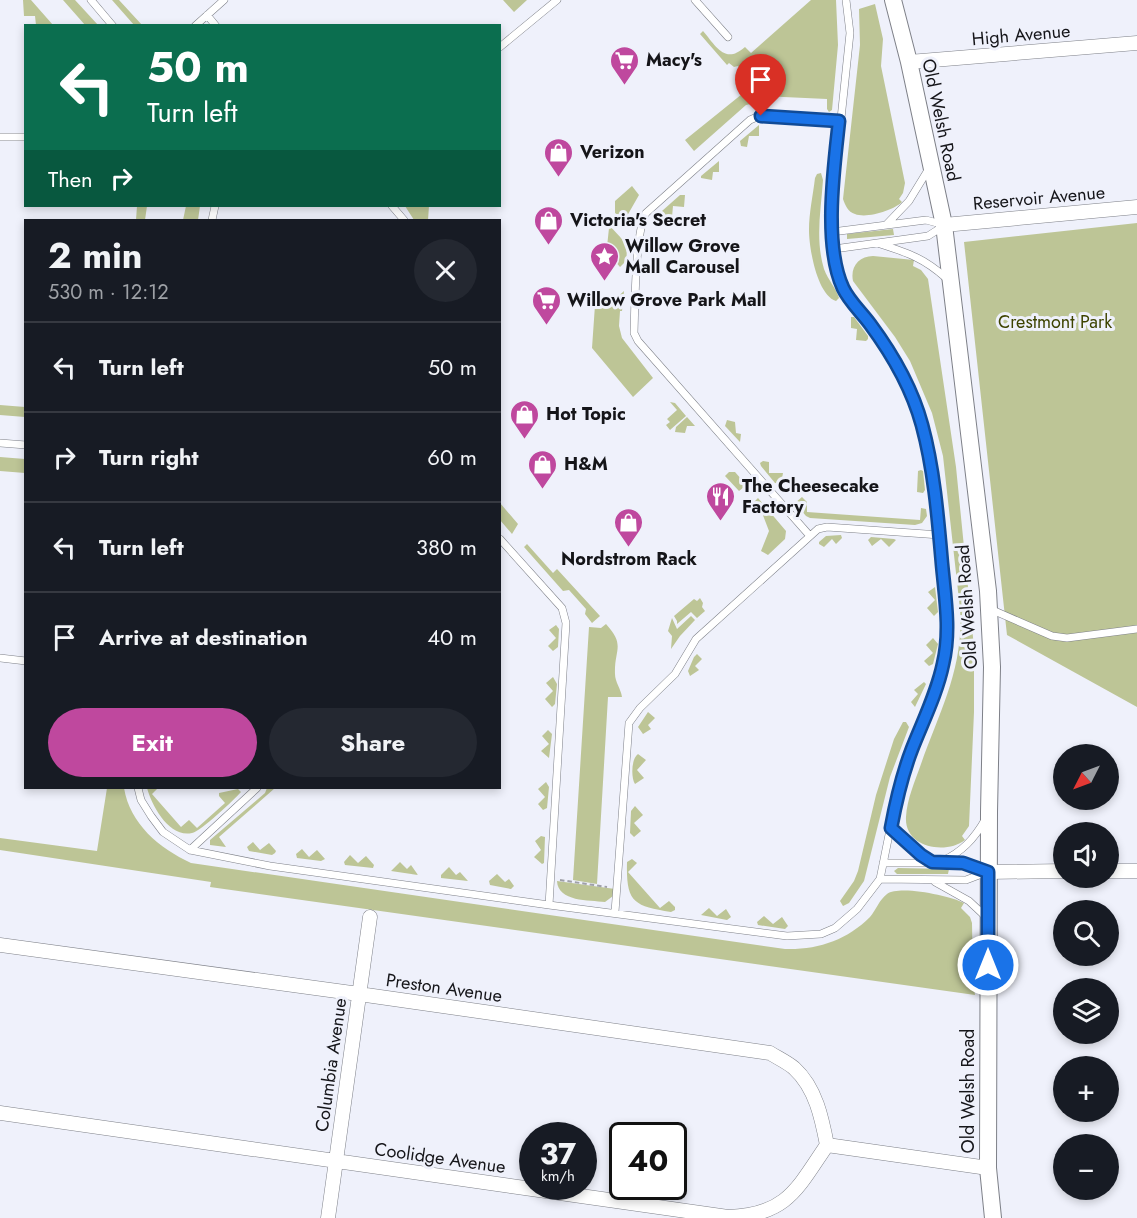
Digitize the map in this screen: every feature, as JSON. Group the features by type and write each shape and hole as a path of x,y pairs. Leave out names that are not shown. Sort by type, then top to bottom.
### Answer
{"street":[{"name":"Old Welsh Road","path":"893,0 909,62 944,225 988,608 992,667 988,872 988,1168 993,1218"},
{"name":"High Avenue","path":"909,62 1137,43"},
{"name":"Reservoir Avenue","path":"944,225 1137,207"},
{"path":"988,872 1053,871"},
{"path":"1119,871 1137,871"},
{"name":"Columbia Avenue","path":"328,1218 370,917"},
{"name":"Preston Avenue","path":"0,945 770,1053 795,1069 813,1094 822,1120 827,1146"},
{"name":"Coolidge Avenue","path":"0,1113 716,1216 738,1217 748,1217 774,1208 796,1192 827,1146"},
{"path":"827,1146 988,1168"}],"lane":[{"path":"91,0 112,24"},
{"path":"197,24 224,0"},
{"path":"501,46 557,0"},
{"path":"695,0 728,37"},
{"path":"138,789 141,800 163,832 190,850 270,866 787,936 821,934 836,928 847,919 880,879 903,774 944,663 947,619 940,535 922,426 909,387 888,350 843,289 837,270 832,232 834,175 850,33 846,0"},
{"path":"207,15 214,24"},
{"path":"810,536 638,341 634,333 638,260 642,220 646,213 750,120 759,116 839,121"},
{"path":"0,137 24,137"},
{"path":"886,225 909,201 931,165"},
{"path":"393,207 403,219"},
{"path":"832,232 926,220 944,225"},
{"path":"834,249 928,236 944,225"},
{"path":"878,243 931,263 951,282"},
{"path":"0,442 24,444"},
{"path":"615,912 628,731 633,715 675,674 696,639 818,530 826,527 940,535"},
{"path":"501,540 562,608 566,623 549,905"},
{"path":"988,608 1052,636 1067,638 1137,629"},
{"path":"0,658 24,662"},
{"path":"190,850 256,789"},
{"path":"891,828 921,855 936,862 957,854 964,848 978,833 989,812"},
{"path":"883,863 963,863 988,872"},
{"path":"880,879 966,880 988,872"},
{"path":"933,881 969,901 988,920"}],"path":[{"path":"559,879 613,888"}],"green space":[{"path":"23,0 31,0 52,24 36,24 35,16 24,16"},
{"path":"63,0 75,0 97,24 84,24"},
{"path":"112,0 119,0 141,24 133,24"},
{"path":"503,0 527,0 514,12"},
{"path":"811,0 836,0 838,45 832,110 829,112 827,109 827,99 761,96 760,102 746,105 694,151 685,140 752,86 738,66 734,67 729,63 727,65 700,34 703,31 726,54 738,52 745,47 751,53"},
{"path":"875,4 883,39 881,66 905,183 899,199 902,202 898,205 880,213 860,215 849,210 843,199 860,45 859,9"},
{"path":"759,125 759,136 749,136 747,147 741,146 740,141"},
{"path":"719,161 719,172 713,172 712,180 701,178 701,176"},
{"path":"821,173 823,180 819,224 821,258 839,298 836,301 829,297 819,281 809,238 815,178"},
{"path":"632,186 639,195 627,216 622,218 615,213 615,201"},
{"path":"680,195 685,195 684,207 673,206 672,217 663,216 662,211"},
{"path":"137,207 147,207 145,219 136,219"},
{"path":"186,207 200,207 198,219 183,219"},
{"path":"406,207 429,207 428,219 413,219"},
{"name":"Crestmont Park","path":"1137,223 1137,707 1007,635 964,242"},
{"path":"610,226 624,242 626,249 626,261 620,267 606,256"},
{"path":"893,229 894,235 847,239 847,234"},
{"path":"868,256 914,260 913,266 921,270 928,279 956,467 974,647 974,712 969,826 962,836 965,840 947,847 928,846 919,842 907,828 906,817 912,790 949,688 958,651 960,609 943,456 932,413 910,361 853,281 853,271 857,263"},
{"path":"624,291 619,326 622,338 653,378 633,397 592,348 595,305 590,304 590,300 612,302"},
{"path":"851,317 854,317 868,336 866,341 856,340 857,329 851,328"},
{"path":"670,402 675,403 686,416 670,430 666,425 670,422 667,419 677,410"},
{"path":"0,405 24,407 24,417 0,415"},
{"path":"687,417 695,426 687,426 685,433 675,432 676,427"},
{"path":"727,420 735,422 736,433 741,434 740,442 725,426"},
{"path":"0,457 24,459 24,473 0,471"},
{"path":"769,462 769,473 783,473 781,484 775,483 761,466 760,463"},
{"path":"921,470 925,490 923,493 917,492 918,471"},
{"path":"729,472 735,472 749,488 744,487 739,491 725,476"},
{"path":"802,497 807,502 807,512 920,520 921,508 926,509 927,516 922,523 915,525 810,518 795,503"},
{"path":"758,498 786,531 785,539 768,555 761,551 769,531 761,510 754,502"},
{"path":"501,504 518,524 512,534 501,521"},
{"path":"841,535 842,538 836,544 832,539 824,547 819,544 826,536"},
{"path":"871,537 896,540 889,547 881,539 872,546 868,540"},
{"path":"527,544 553,573 557,569 600,616 592,623 585,614 586,609 569,590 563,591 524,547"},
{"path":"935,587 938,612 934,616 927,608 935,600 928,592"},
{"path":"700,598 705,611 697,618 691,612 677,624 674,616 694,599 697,601"},
{"path":"691,616 695,620 671,649 672,636 668,631 672,618 677,629"},
{"path":"606,624 616,638 618,648 615,674 622,697 608,697 597,884 573,880 589,627 601,628"},
{"path":"556,625 559,629 558,647 553,651 548,646 556,638 549,630"},
{"path":"933,638 938,644 933,664 929,666 924,661 933,653 926,645"},
{"path":"697,654 702,659 695,666 699,670 690,676 688,671"},
{"path":"553,677 557,684 555,704 552,707 545,699 553,691 546,683"},
{"path":"924,682 926,684 915,707 911,702 918,694 914,690"},
{"path":"648,712 655,718 648,725 651,729 643,734 638,727"},
{"path":"903,722 906,722 909,727 890,777 864,881 849,903 843,906 840,901 858,871 876,795 894,739"},
{"path":"548,730 552,734 549,758 541,751 549,744 542,736"},
{"path":"638,754 646,760 637,770 644,778 635,784 632,769"},
{"path":"546,782 549,787 547,808 543,810 538,804 545,797 538,789"},
{"path":"107,789 124,789 132,813 139,824 157,842 191,863 785,949 809,948 831,942 861,925 887,894 913,891 948,897 964,903 961,908 970,917 972,923 975,995 210,887 211,882 0,850 0,838 97,851"},
{"path":"147,789 157,789 152,794 181,827 189,820 197,828 225,803 219,793 238,789 241,792 225,808 192,833 176,831 169,826 153,803"},
{"path":"267,789 274,789 219,837 226,847 210,845 210,840 265,793"},
{"path":"635,806 643,815 634,823 641,831 634,837 630,833 631,811"},
{"path":"541,836 545,837 544,863 542,864 534,857 541,850 535,841"},
{"path":"253,842 260,850 269,843 276,851 272,855 249,851 247,847"},
{"path":"302,849 309,857 317,850 325,859 321,861 297,858 296,854"},
{"path":"350,855 358,863 366,856 374,865 373,868 345,865 344,862"},
{"path":"632,859 637,863 628,872 660,908 669,901 675,910 671,912 648,907 634,900 630,894 627,875 627,862"},
{"path":"400,862 407,869 411,865 418,875 391,871"},
{"path":"449,867 456,875 460,872 468,881 441,878"},
{"path":"898,868 949,869 948,874 897,874 894,871"},
{"path":"497,874 505,882 509,879 514,886 511,889 490,885 489,881"},
{"path":"557,881 615,889 613,896 605,902 575,899 563,893"},
{"path":"709,908 717,916 726,909 731,917 727,920 701,915"},
{"path":"764,916 773,924 782,917 788,926 785,929 758,925 757,922"}],"place":[{"name":"Macy's","path":"625,86"},
{"name":"Verizon","path":"559,178"},
{"name":"Victoria's Secret","path":"549,246"},
{"name":"Willow Grove Mall Carousel","path":"604,282"},
{"name":"Willow Grove Park Mall","path":"546,326"},
{"name":"Hot Topic","path":"525,440"},
{"name":"H&M","path":"543,490"},
{"name":"The Cheesecake Factory","path":"721,522"},
{"name":"Nordstrom Rack","path":"629,548"}],"route":[{"path":"761,116 839,121 832,204 832,232 837,270 843,289 888,350 909,387 922,426 940,535 947,641 944,663 937,686 903,774 891,828 932,862 963,863 988,872 988,965"}]}
